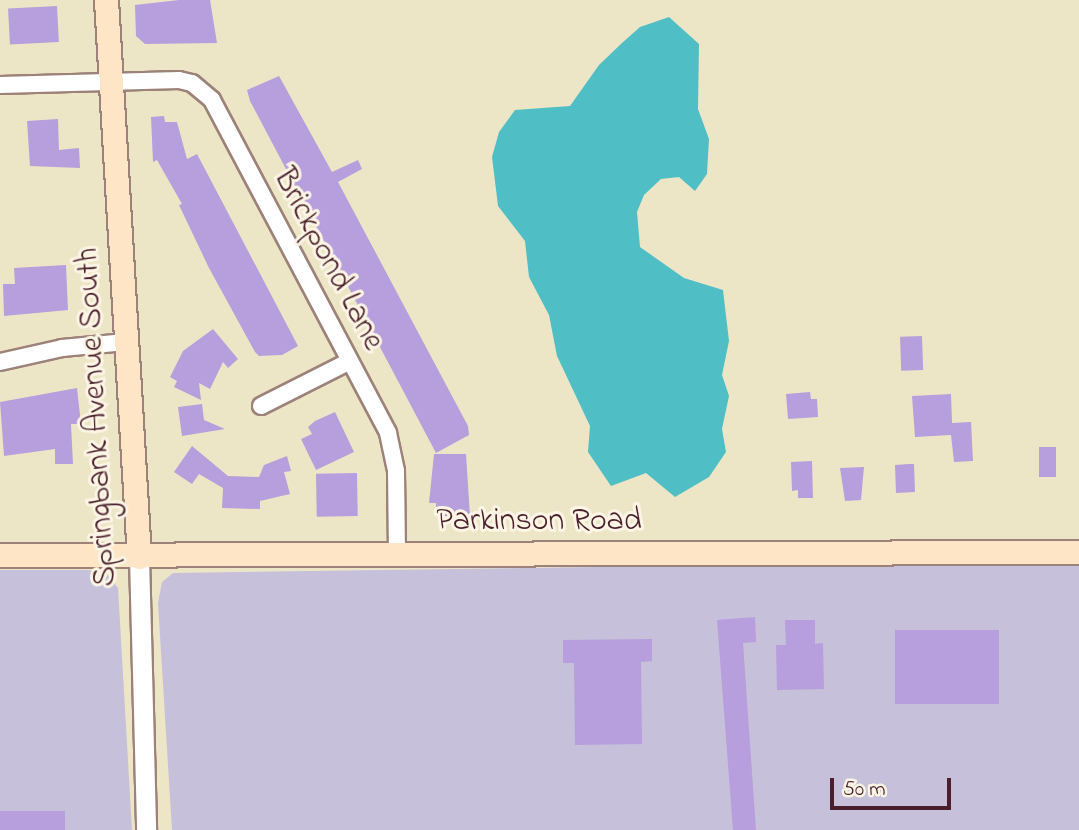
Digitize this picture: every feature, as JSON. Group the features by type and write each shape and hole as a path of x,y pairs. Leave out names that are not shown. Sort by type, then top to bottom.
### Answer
{"main road":[{"name":"Springbank Avenue South","path":"106,0 139,557"},
{"name":"Parkinson Road","path":"0,555 139,557 1079,552"}],"street":[{"name":"Brickpond Lane","path":"0,85 110,79 179,80 192,83 212,100 394,450 397,554"},
{"path":"0,362 62,348 127,342"},
{"path":"261,406 348,362"},
{"name":"Springbank Avenue South","path":"139,557 146,830"}],"shaded area":[{"path":"1079,560 1079,830 172,830 158,603 162,582 173,573"},
{"path":"0,570 89,570 107,574 118,588 132,830 0,830"}],"water":[{"path":"669,17 699,44 698,109 709,139 707,174 695,191 679,177 661,179 644,195 637,212 640,247 684,278 723,290 729,341 722,375 729,396 722,429 726,452 709,477 675,497 646,473 611,486 588,452 590,426 557,356 549,315 529,277 525,241 498,206 492,157 499,132 515,110 570,106 599,65 622,43 640,27"}],"building":[{"path":"210,0 217,43 145,44 136,36 135,5"},
{"path":"57,6 59,42 10,45 8,9"},
{"path":"279,76 332,172 358,160 362,169 338,182 468,426 469,435 436,453 250,101 247,90"},
{"path":"164,116 165,122 177,122 187,159 197,154 298,346 282,355 259,356 255,352 209,268 179,205 182,204 157,160 153,162 151,117"},
{"path":"58,119 59,150 79,148 80,168 30,166 27,121"},
{"path":"66,265 68,310 4,316 3,284 15,284 14,268"},
{"path":"213,329 238,359 228,368 223,362 210,389 199,383 201,400 174,387 177,381 170,377 183,351"},
{"path":"922,336 923,370 901,371 900,337"},
{"path":"77,388 81,424 71,424 73,464 55,464 55,449 4,456 0,402"},
{"path":"810,392 811,399 817,399 818,417 788,419 786,394"},
{"path":"951,394 952,423 971,422 973,461 954,462 951,435 915,437 912,396"},
{"path":"202,404 204,420 225,429 182,436 178,407"},
{"path":"335,412 354,452 316,470 301,439 312,434 308,427 315,421"},
{"path":"192,446 228,476 259,477 264,465 287,456 291,471 284,472 290,494 260,501 260,509 222,508 223,488 199,474 192,484 174,472"},
{"path":"1039,447 1056,447 1056,477 1039,477"},
{"path":"434,454 466,454 470,516 436,516 436,503 429,503"},
{"path":"812,461 813,498 798,498 798,490 792,491 791,462"},
{"path":"914,464 915,492 896,493 895,465"},
{"path":"864,467 861,500 845,501 840,468"},
{"path":"357,473 358,516 317,517 316,474"},
{"path":"755,617 756,642 743,643 756,830 733,830 717,620"},
{"path":"785,620 815,620 815,644 823,643 824,689 777,690 776,645 786,645"},
{"path":"895,630 999,630 999,704 895,704"},
{"path":"652,639 652,661 641,662 642,744 575,745 574,663 563,663 563,640"},
{"path":"0,811 65,811 65,830 0,830"}]}
